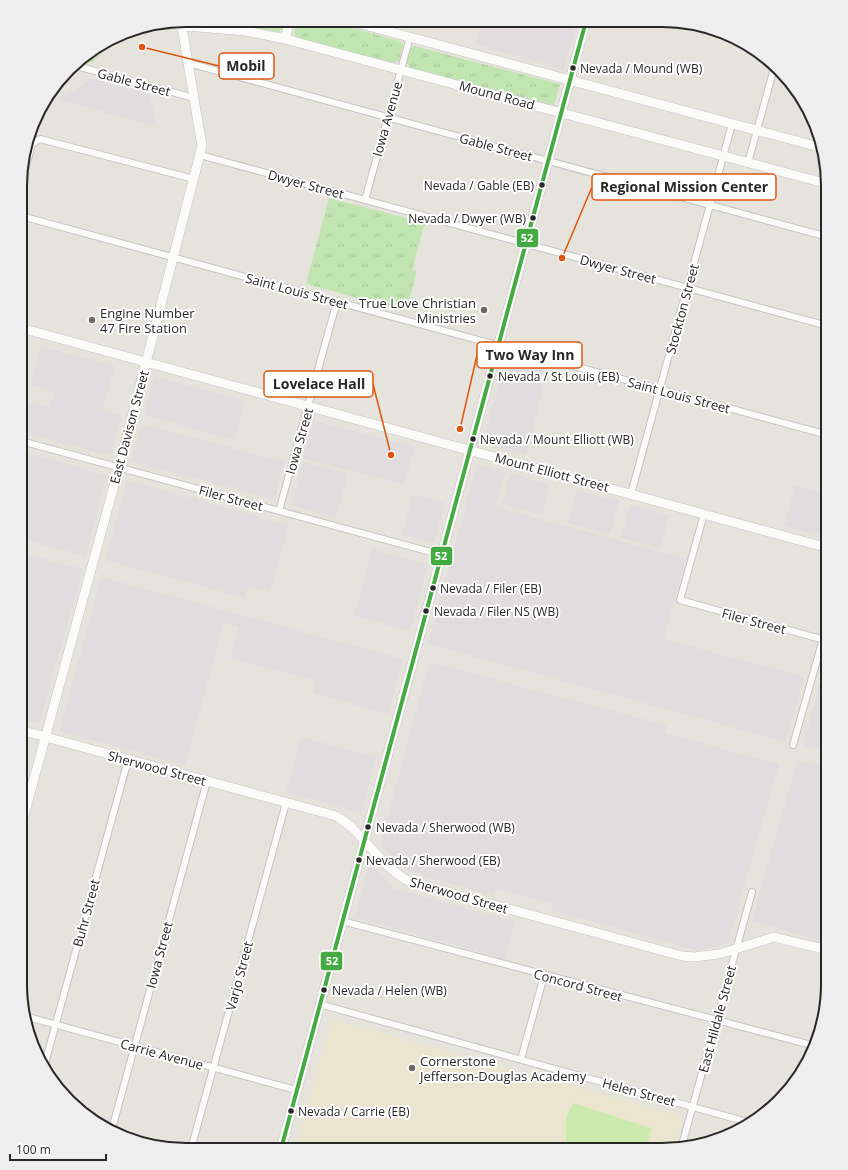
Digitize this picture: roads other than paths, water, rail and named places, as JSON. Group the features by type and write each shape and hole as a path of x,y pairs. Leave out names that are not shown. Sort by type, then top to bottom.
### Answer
{"street":[{"name":"East Davison Street","path":"27,805 119,467 202,146 183,27"},
{"name":"Mound Road","path":"214,27 246,31 285,39 821,182"},
{"path":"285,39 288,27"},
{"path":"372,27 816,146"},
{"path":"282,1143 584,27"},
{"name":"Iowa Avenue","path":"365,200 410,37"},
{"name":"Gable Street","path":"188,63 821,235"},
{"name":"Gable Street","path":"80,67 194,98"},
{"path":"748,163 773,73"},
{"name":"Stockton Street","path":"631,494 732,124"},
{"path":"32,144 40,139 60,143 194,179"},
{"name":"Dwyer Street","path":"200,155 821,324"},
{"name":"Saint Louis Street","path":"27,218 821,433"},
{"name":"Iowa Street","path":"279,511 337,301"},
{"name":"Mount Elliott Street","path":"27,330 821,546"},
{"name":"Filer Street","path":"27,443 442,555"},
{"name":"Filer Street","path":"704,514 680,600 821,639"},
{"path":"793,745 821,653"},
{"name":"Sherwood Street","path":"27,732 336,816 398,875 413,883 682,956 706,957 774,937 821,948"},
{"name":"Buhr Street","path":"46,1060 128,760"},
{"name":"Iowa Street","path":"113,1125 207,781"},
{"name":"Varjo Street","path":"193,1143 286,803"},
{"name":"East Hildale Street","path":"683,1142 752,892"},
{"name":"Concord Street","path":"342,921 544,976 809,1045"},
{"path":"521,1059 544,976"},
{"name":"Helen Street","path":"319,1004 744,1121"},
{"name":"Carrie Avenue","path":"31,1018 296,1090"}],"place":[{"name":"Mobil","path":"142,47"},
{"name":"Nevada / Mound (WB)","path":"573,68"},
{"name":"Nevada / Gable (EB)","path":"542,185"},
{"name":"Nevada / Dwyer (WB)","path":"533,218"},
{"name":"Regional Mission Center","path":"562,258"},
{"name":"True Love Christian Ministries","path":"484,310"},
{"name":"Engine Number 47 Fire Station","path":"92,320"},
{"name":"Nevada / St Louis (EB)","path":"490,376"},
{"name":"Two Way Inn","path":"460,429"},
{"name":"Nevada / Mount Elliott (WB)","path":"473,439"},
{"name":"Lovelace Hall","path":"391,455"},
{"name":"Nevada / Filer (EB)","path":"433,588"},
{"name":"Nevada / Filer NS (WB)","path":"426,611"},
{"name":"Nevada / Sherwood (WB)","path":"368,827"},
{"name":"Nevada / Sherwood (EB)","path":"359,860"},
{"name":"Nevada / Helen (WB)","path":"324,990"},
{"name":"Cornerstone Jefferson-Douglas Academy","path":"412,1068"},
{"name":"Nevada / Carrie (EB)","path":"291,1111"}]}
